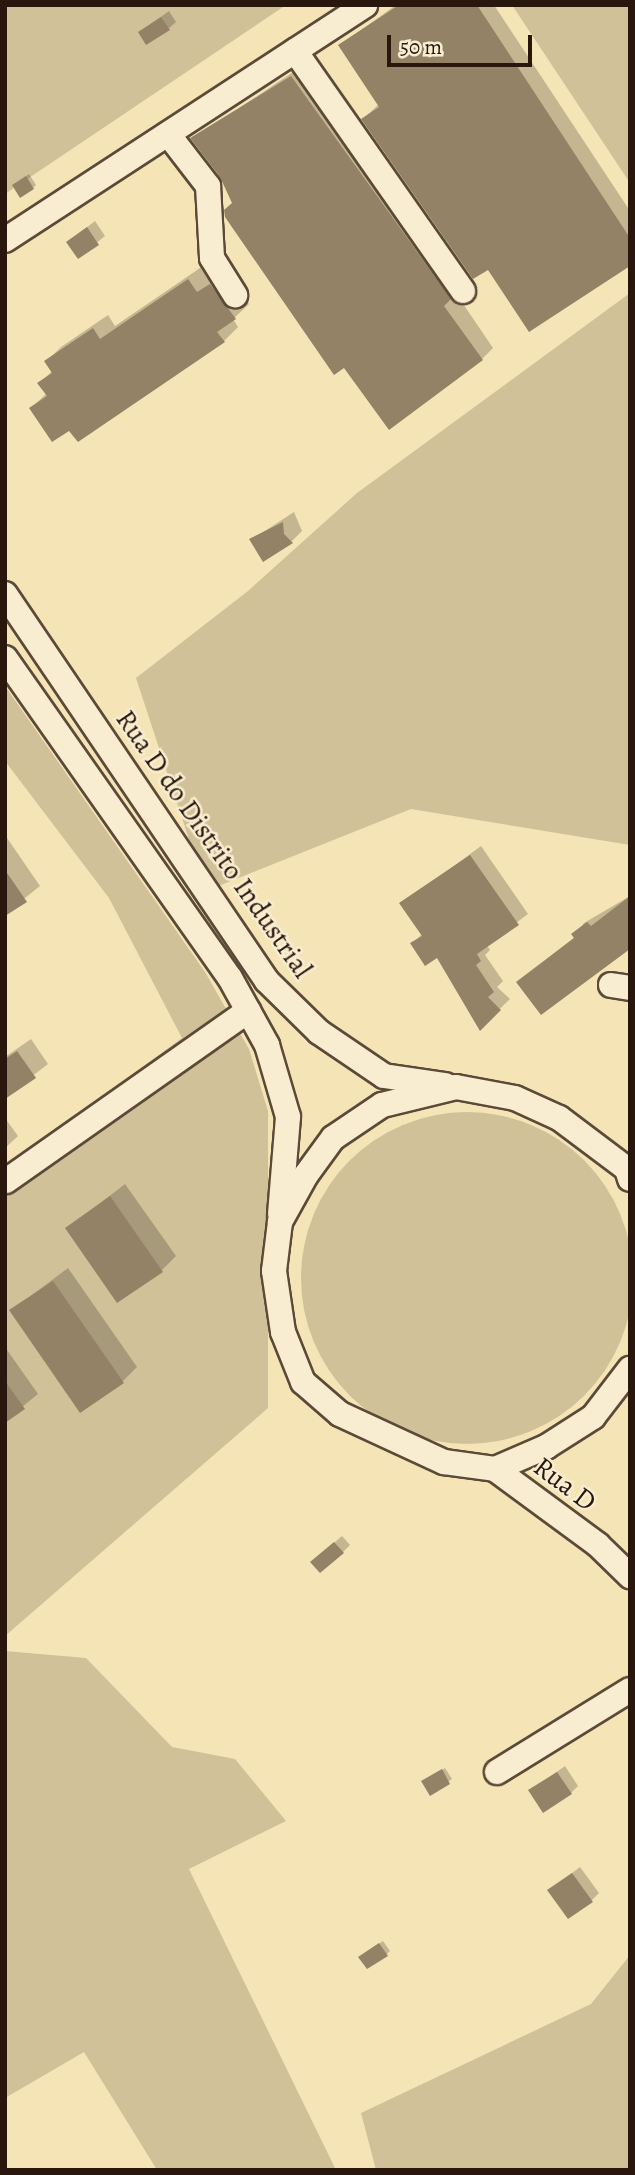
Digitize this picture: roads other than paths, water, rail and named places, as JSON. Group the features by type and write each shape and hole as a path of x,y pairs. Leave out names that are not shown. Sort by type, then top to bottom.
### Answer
{"street":[{"path":"5,240 365,5"},
{"path":"295,51 463,291"},
{"path":"168,134 208,186 212,258 234,295"},
{"name":"Rua D do Distrito Industrial","path":"5,594 267,981 319,1032 384,1076 514,1098 559,1118 629,1172"},
{"path":"5,658 230,978 267,1045 288,1117 274,1271 282,1332 303,1382 340,1414 397,1444 444,1462 495,1469 546,1447 593,1417 630,1369"},
{"path":"6,1181 248,1011"},
{"path":"280,1222 333,1138 383,1105 456,1087"},
{"name":"Rua D","path":"495,1469 598,1545 630,1576"},
{"path":"496,1772 630,1690"}]}
